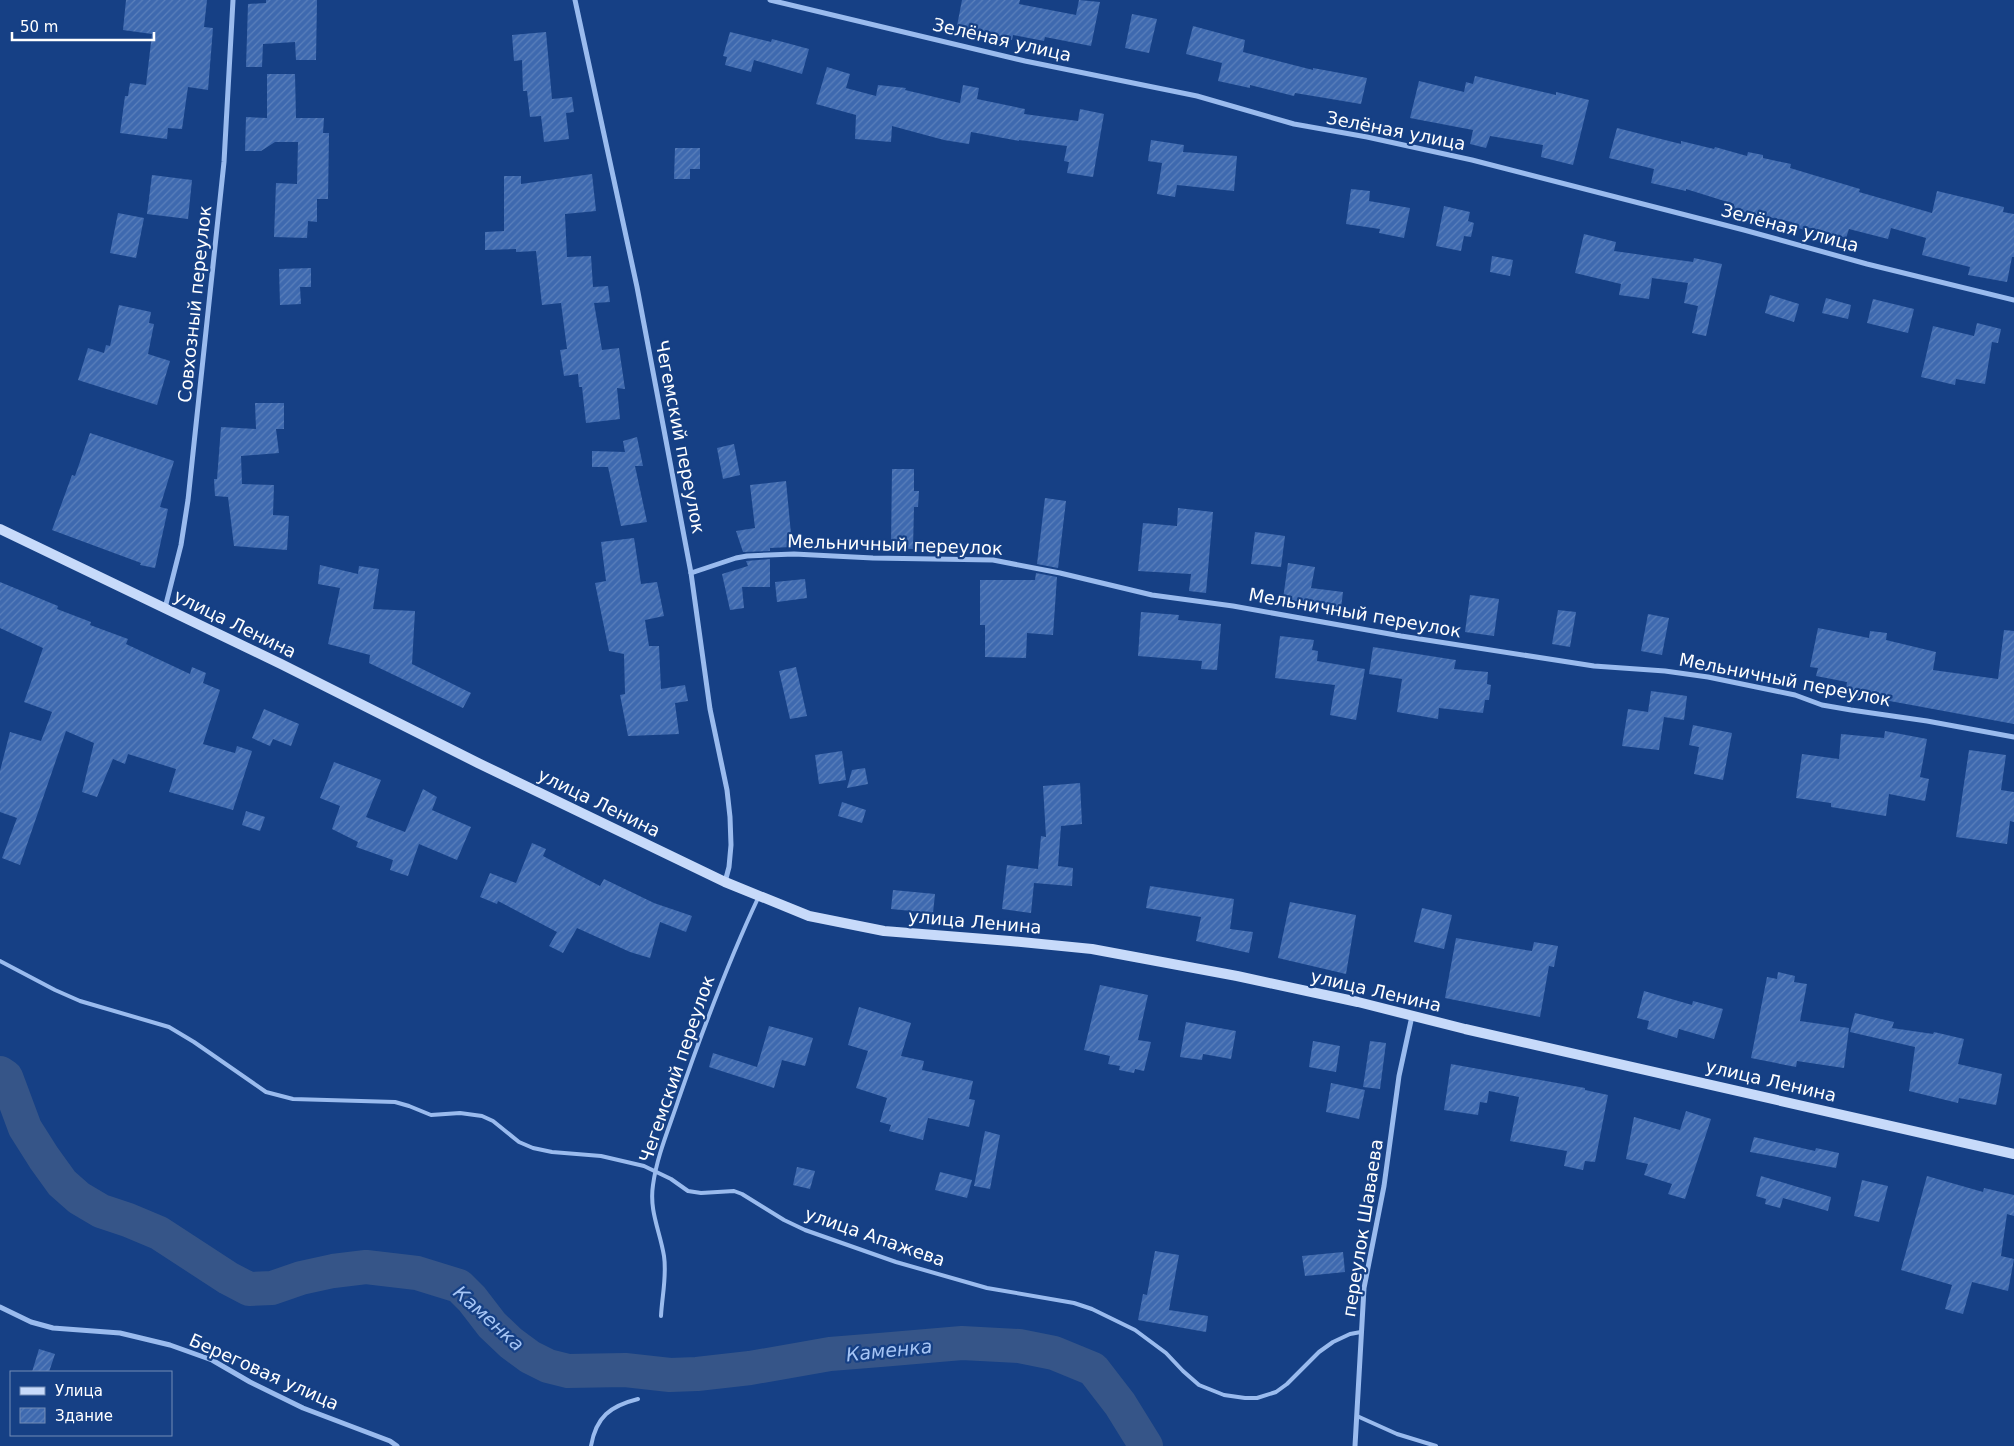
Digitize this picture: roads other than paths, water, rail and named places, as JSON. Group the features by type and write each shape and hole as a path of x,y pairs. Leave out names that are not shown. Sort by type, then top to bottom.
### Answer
{"street":[{"name":"Совхозный переулок","path":"165,608 181,545 188,500 224,162 233,0"},
{"name":"Чегемский переулок","path":"575,0 639,297 691,573 710,709 730,817 731,845 729,867 725,882"},
{"name":"Зелёная улица","path":"770,0 1025,61 1197,96 1294,124 1368,137 1472,160 1744,230 1867,264 2014,300"},
{"name":"улица Ленина","path":"0,529 281,664 478,763 725,882 809,916 884,931 1010,940 1104,951 1237,976 2014,1154"},
{"name":"Мельничный переулок","path":"691,573 736,558 748,556 804,554 873,558 993,560 1060,573 1152,595 1233,606 1401,636 1594,666 1665,671 1708,677 1795,695 1832,707 1927,721 2014,737"},
{"name":"переулок Шаваева","path":"1354,1446 1364,1288 1384,1186 1399,1076 1412,1016"},
{"name":"Береговая улица","path":"0,1308 31,1322 53,1328 120,1333 162,1343 195,1354 212,1360 250,1382 303,1408 382,1438 397,1446"}],"lane":[{"name":"Чегемский переулок","path":"662,1316 662,1296 666,1275 664,1255 653,1217 653,1185 656,1172 682,1090 724,973 759,896"},
{"name":"улица Апажева","path":"0,961 80,1001 169,1028 215,1056 247,1080 272,1094 293,1099 395,1102 431,1115 460,1114 482,1116 488,1118 519,1142 533,1148 552,1152 600,1156 644,1166 688,1191 702,1193 734,1191 805,1230 896,1262 987,1288 1092,1309 1151,1340 1199,1385 1224,1395 1251,1398 1267,1396 1276,1392 1287,1384 1319,1352 1333,1342 1350,1334 1361,1332"},
{"path":"591,1446 596,1427 602,1417 619,1405 638,1399"},
{"path":"1357,1416 1397,1434 1436,1446"}],"waterway":[{"name":"Каменка","path":"0,1073 6,1077 25,1128 62,1183 79,1198 101,1211 159,1233 228,1278 249,1289 272,1288 301,1278 333,1271 366,1267 417,1273 459,1286 472,1299 492,1325 511,1343 530,1357 548,1366 568,1371 625,1370 670,1375 697,1374 750,1368 830,1354 962,1343 1019,1346 1054,1353 1093,1369 1120,1404 1146,1446"}]}
